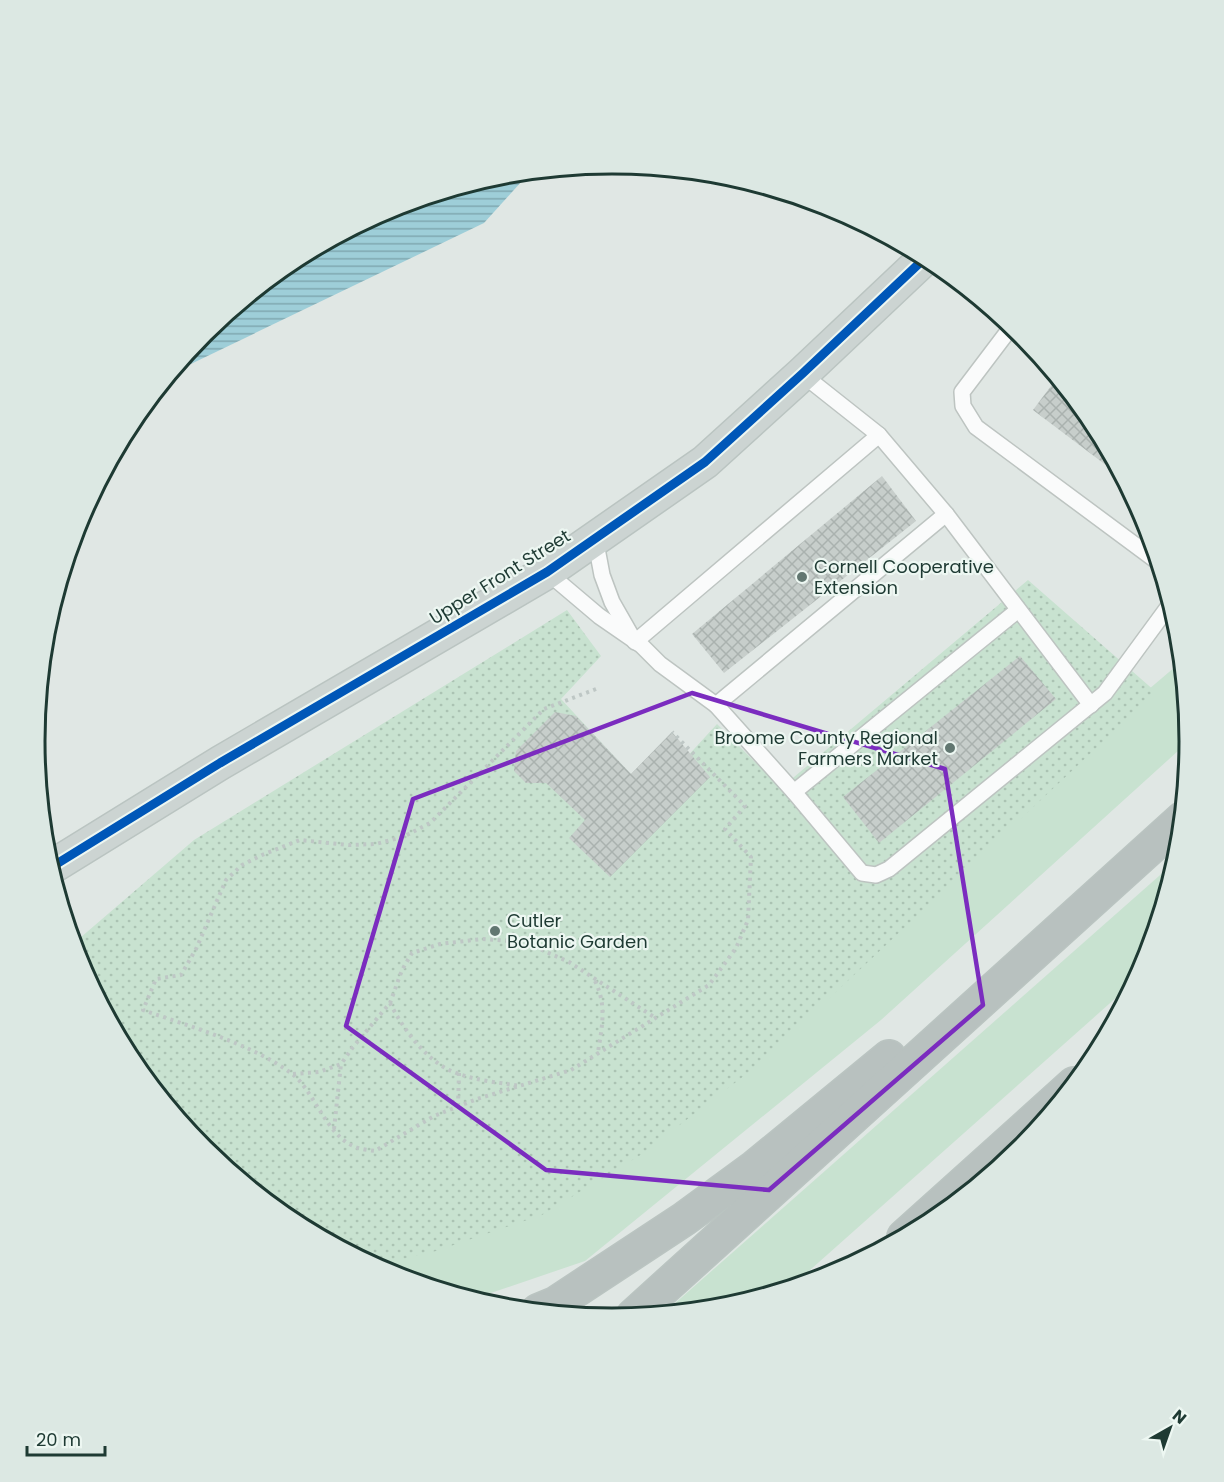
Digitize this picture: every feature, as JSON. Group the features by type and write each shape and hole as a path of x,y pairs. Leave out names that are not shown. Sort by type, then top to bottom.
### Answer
{"highway":[{"path":"643,1307 1172,828"},
{"path":"553,1305 684,1219 755,1167 894,1053 1028,960"},
{"path":"948,1197 1030,1123"}],"main road":[{"name":"Upper Front Street","path":"58,863 220,763 547,572 705,462 918,264"}],"lane":[{"path":"1006,334 962,392 963,406 976,427 1147,554"},
{"path":"802,374 879,435 946,513 1091,705"},
{"path":"635,642 879,435"},
{"path":"716,705 946,513"},
{"path":"595,538 602,575 612,602 635,642"},
{"path":"547,572 660,664 716,705 794,792 862,873 876,875 889,869 1105,693 1164,612"},
{"path":"794,792 1018,610"}],"path":[{"path":"596,689 544,709 430,823 403,837 376,844 349,845 300,840 242,865 226,880 196,949 181,975 156,979 143,1010 271,1060 293,1074 334,1130 353,1146 375,1151 434,1116 458,1106 571,1070 709,985 736,948 748,920 751,857 725,829 745,806 672,732"},
{"path":"334,1130 341,1064 390,1003 402,970 412,953 440,944 482,939 524,942 568,962 654,1017"},
{"path":"595,980 602,994 604,1016 598,1053"},
{"path":"390,1003 408,1033 446,1068 521,1087"},
{"path":"293,1074 319,1072 341,1064"},
{"path":"458,1106 459,1073"}],"highlighted area":[{"path":"692,693 945,769 983,1005 769,1190 546,1170 346,1026 413,799"}],"green space":[{"name":"Cutler Botanic Garden","path":"1028,580 1156,692 757,1066 639,1156 542,1215 436,1251 389,1262 328,1232 297,1212 267,1191 211,1142 162,1086 141,1056 103,992 80,938 194,840 567,610 601,656 561,699 651,796 717,724 781,788"},
{"path":"1174,668 1178,704 1179,750 881,1020 585,1261 488,1294 465,1289 395,1265 361,1250 318,1226 1095,735"},
{"path":"1164,872 1149,923 1120,995 806,1273 759,1289 674,1304"}],"water":[{"path":"521,182 484,223 187,366 211,340 267,291 297,270 361,232 395,217 465,193"}],"building":[{"path":"1052,384 1083,426 1108,467 1033,410"},
{"name":"Cornell Cooperative Extension","path":"882,476 916,521 724,673 692,634"},
{"name":"Broome County Regional Farmers Market","path":"1020,656 1056,699 879,843 843,797"},
{"path":"555,712 576,716 631,774 672,732 710,777 610,877 569,838 585,820 546,783 526,783 514,771 516,751"}],"cycle path":[{"path":"58,863 220,763 547,572 705,462 918,264"}],"place":[{"name":"Cornell Cooperative Extension","path":"802,577"},
{"name":"Broome County Regional Farmers Market","path":"950,748"},
{"name":"Cutler Botanic Garden","path":"495,931"}]}
